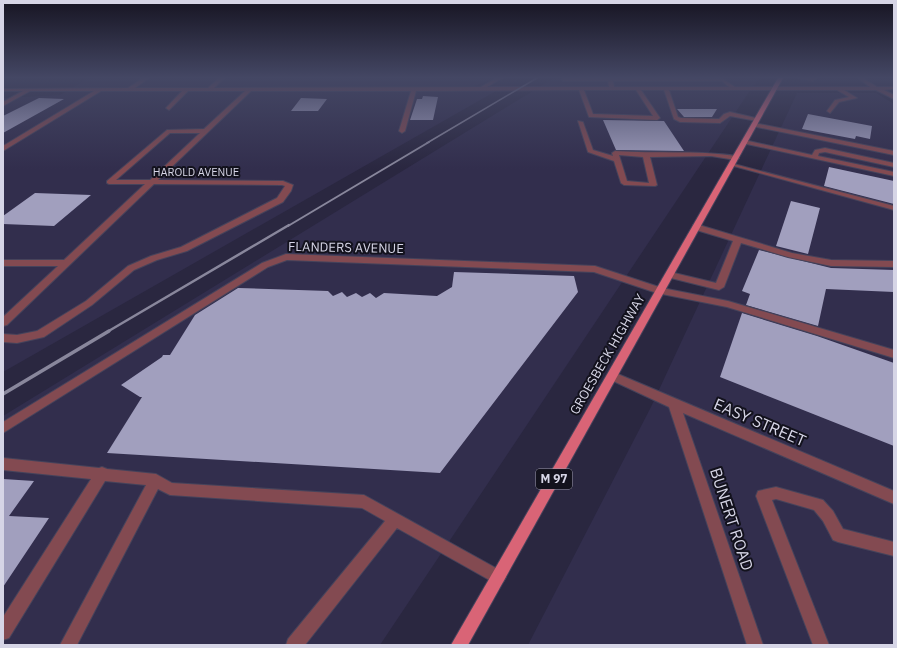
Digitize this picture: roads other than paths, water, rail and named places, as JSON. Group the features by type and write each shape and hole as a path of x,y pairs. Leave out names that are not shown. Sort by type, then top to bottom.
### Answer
{"main road":[{"name":"GROESBECK HIGHWAY","path":"460,645 764,108"}],"street":[{"path":"3,149 69,108"},
{"path":"3,323 64,263 229,108"},
{"path":"402,131 409,108"},
{"path":"588,108 591,116 657,118 650,108"},
{"path":"673,108 676,118 680,120 720,121 726,115 730,114 756,122 894,153"},
{"path":"580,122 590,151 617,160"},
{"name":"HAROLD AVENUE","path":"3,338 17,339 40,334 89,303 131,268 154,258 184,249 280,200 287,191 289,185 282,183 109,182 169,131 204,131"},
{"path":"744,142 814,158 894,174 894,165 825,150 817,150 814,158"},
{"path":"696,154 700,146"},
{"path":"646,155 653,185 624,183 615,153 646,155 711,154 894,208"},
{"path":"696,227 791,255 831,263 894,264"},
{"path":"670,275 719,287 738,239"},
{"name":"FLANDERS AVENUE","path":"3,428 265,265 286,257 595,268 660,291 728,304 894,354"},
{"path":"3,263 64,263"},
{"name":"EASY STREET","path":"613,376 674,404 894,498"},
{"name":"BUNERT ROAD","path":"674,404 755,645"},
{"path":"3,464 156,480 170,489 364,502 498,576"},
{"path":"3,632 102,474"},
{"path":"68,645 156,480"},
{"path":"821,645 763,496 776,493 818,505 828,516 838,535 894,549"},
{"path":"294,645 395,520"}],"railway":[{"path":"427,143 486,108"},
{"path":"288,226 429,142"},
{"path":"107,332 289,225"},
{"path":"3,394 109,331"}]}
